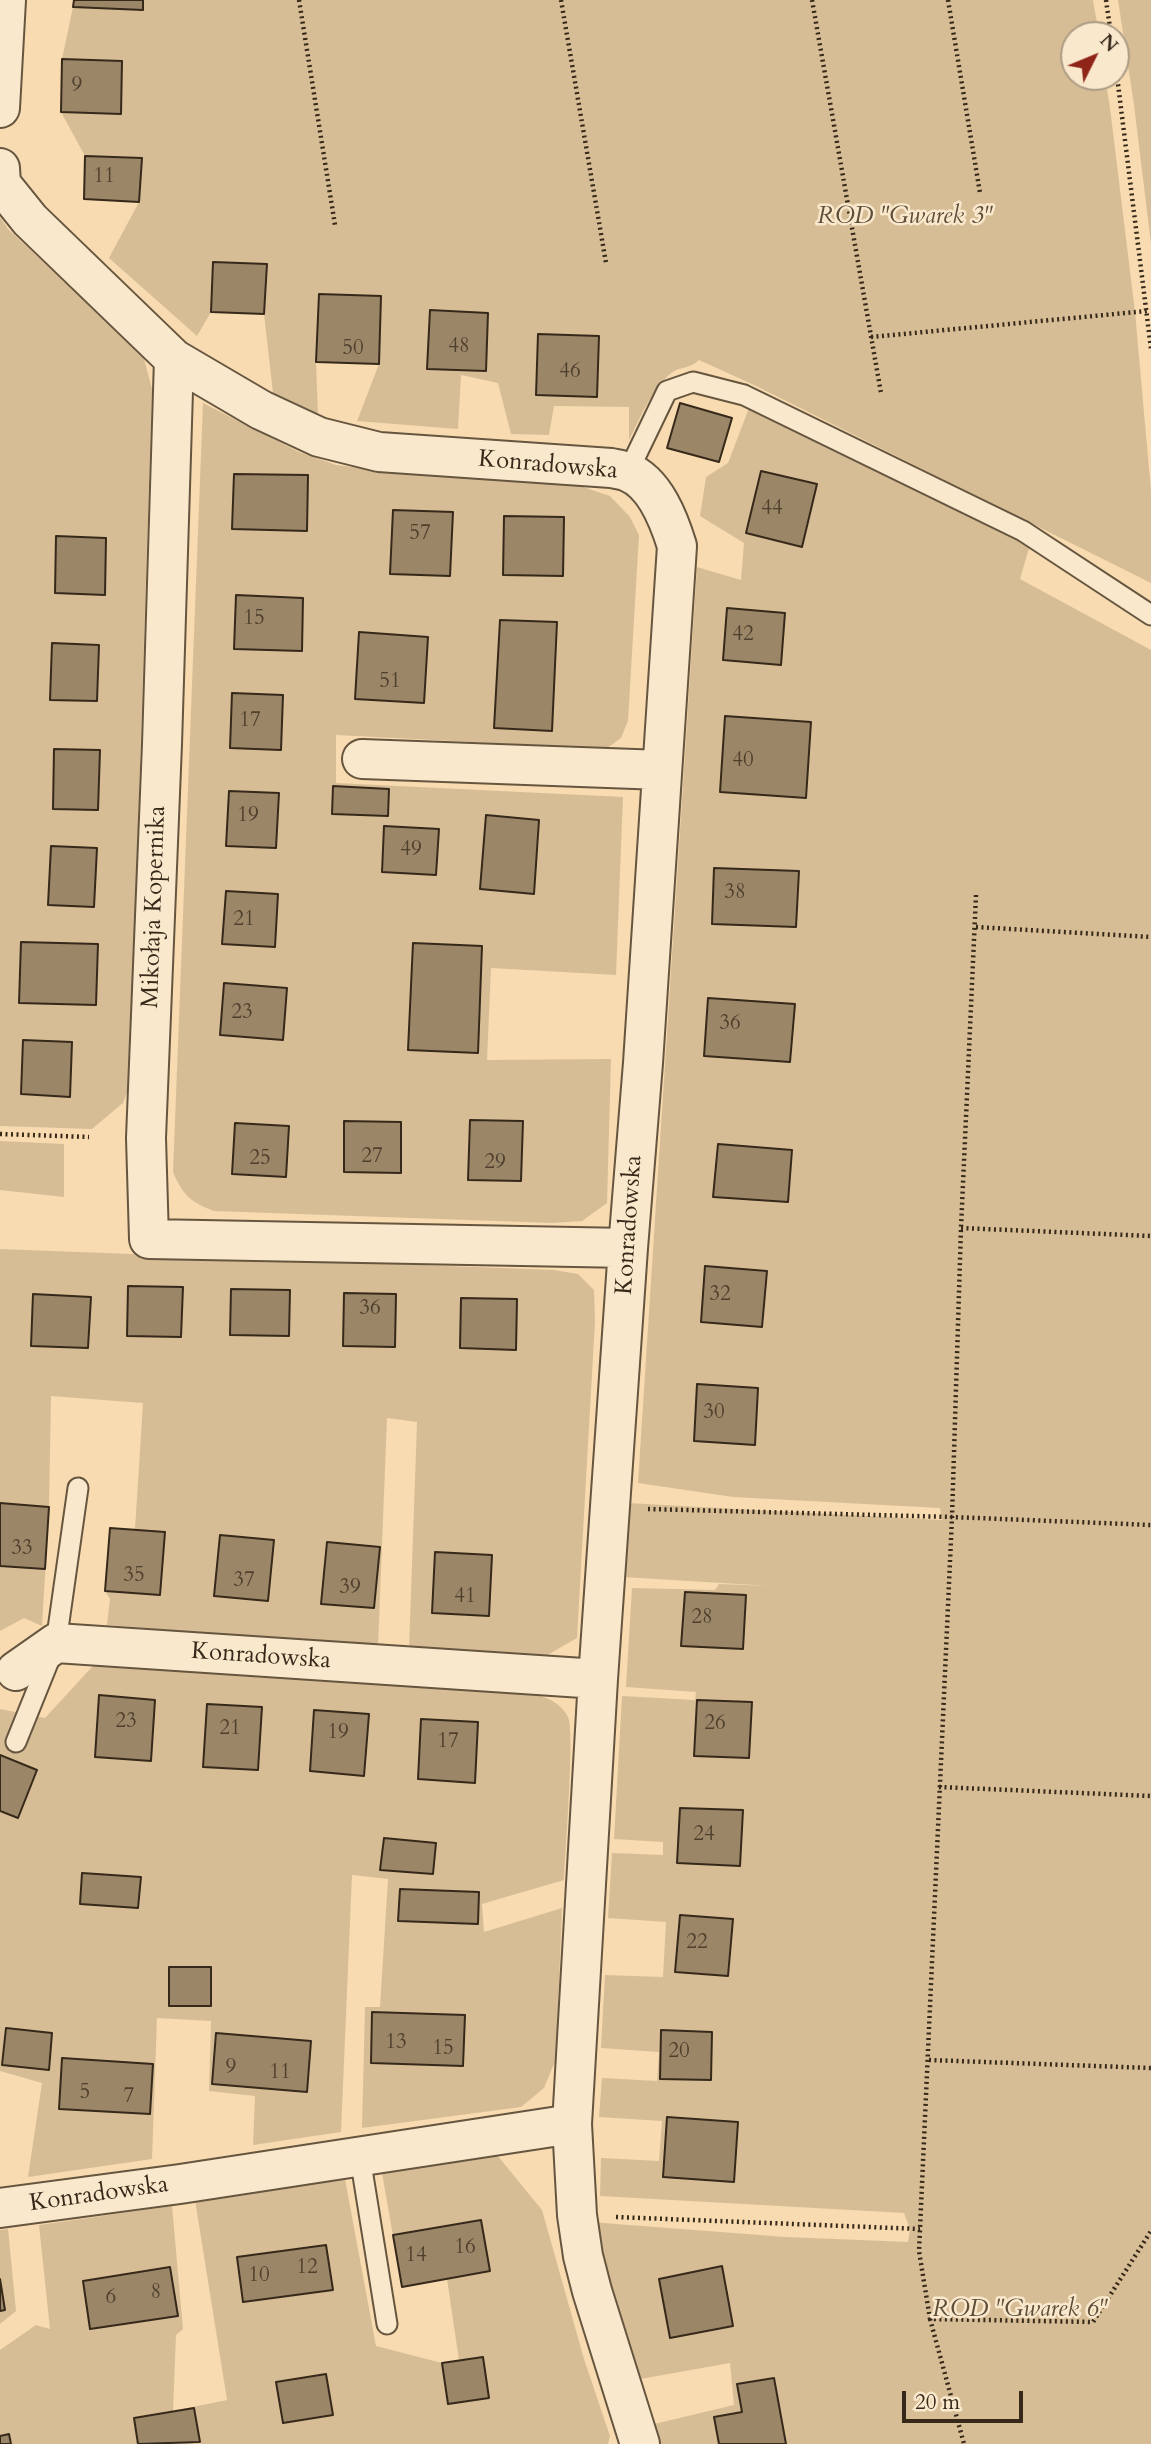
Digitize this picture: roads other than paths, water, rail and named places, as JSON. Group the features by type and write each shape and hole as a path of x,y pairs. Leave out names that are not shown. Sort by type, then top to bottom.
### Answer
{"street":[{"path":"0,108 6,0"},
{"path":"0,168 1,184 30,220 174,359"},
{"name":"Konradowska","path":"174,359 261,410 319,437 379,452 611,468 628,472 643,483 657,499 677,546 644,1050 598,1679 572,2124 577,2215 592,2291 640,2444"},
{"name":"Mikołaja Kopernika","path":"174,359 146,1138 149,1239 628,1248"},
{"path":"362,759 662,770"},
{"path":"16,1671 56,1643"},
{"name":"Konradowska","path":"56,1643 598,1679"},
{"name":"Konradowska","path":"0,2208 572,2124"}],"lane":[{"path":"628,472 667,391 693,382 744,395 1023,531 1151,615"},
{"path":"16,1742 56,1643 78,1488"},
{"path":"360,2157 387,2324"}],"park label":[{"name":"ROD \"Gwarek 3\"","path":"905,217"},
{"name":"ROD \"Gwarek 6\"","path":"1020,2310"}]}
